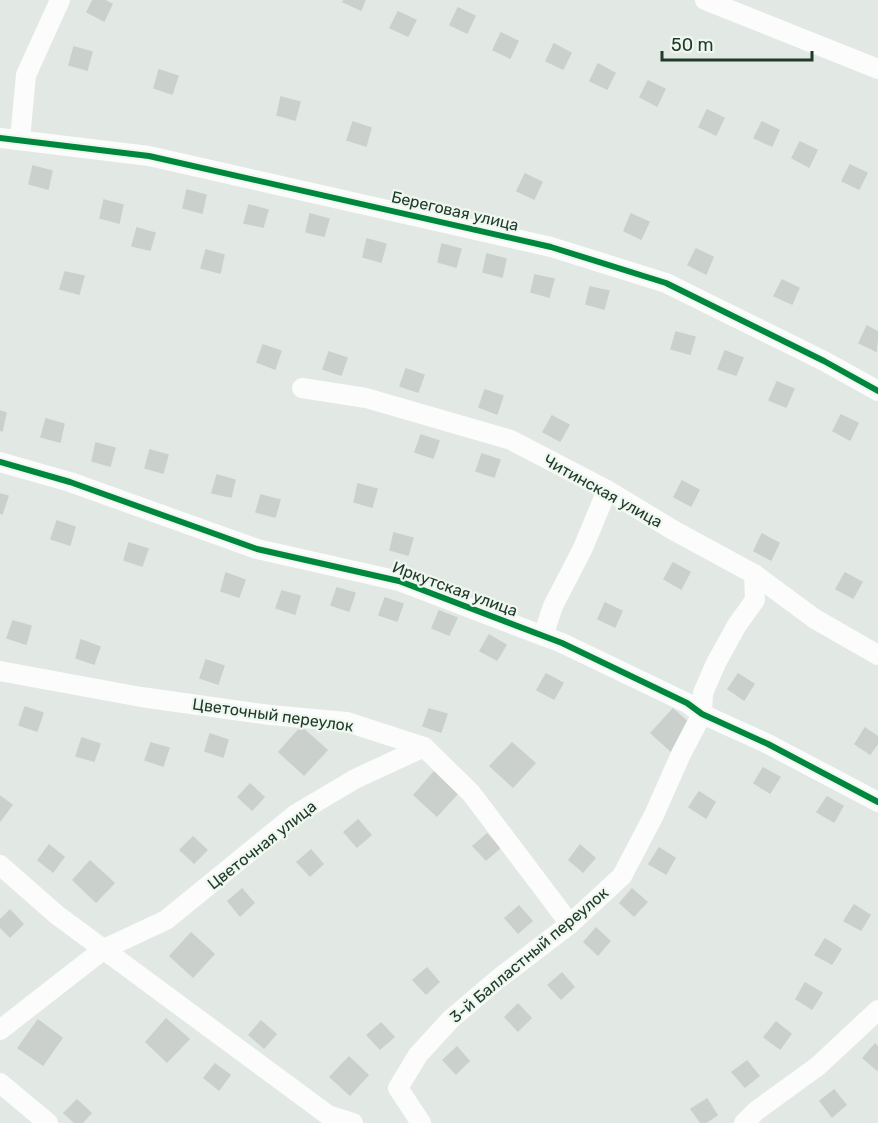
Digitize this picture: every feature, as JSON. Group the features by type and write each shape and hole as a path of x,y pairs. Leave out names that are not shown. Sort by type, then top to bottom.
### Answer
{"street":[{"path":"20,139 26,75 60,0"},
{"path":"705,0 878,69"},
{"name":"Береговая улица","path":"0,138 150,156 551,247 666,283 824,361 878,391"},
{"name":"Читинская улица","path":"302,388 366,398 511,440 607,490 673,530 754,574 815,619 878,655"},
{"name":"Иркутская улица","path":"0,462 70,482 257,549 399,581 543,636 687,703 702,714 768,744 878,802"},
{"path":"543,636 553,606 583,548 607,490"},
{"name":"3-й Балластный переулок","path":"421,1123 398,1088 418,1055 451,1019 498,979 570,924 621,876 654,815 702,714 703,693 716,663 737,625 755,600 754,574"},
{"name":"Цветочный переулок","path":"0,671 141,697 270,715 347,722 424,747 471,793 570,924"},
{"name":"Цветочная улица","path":"0,1030 104,949 166,920 296,814 355,778 424,747"},
{"path":"0,866 57,915 328,1115 353,1123"},
{"path":"744,1123 756,1111 818,1066 878,1010"},
{"path":"0,1083 48,1123"}],"building":[{"path":"93,0 104,0 112,4 104,21 87,12"},
{"path":"344,0 365,0 361,10 343,2"},
{"path":"458,8 475,16 467,33 450,25"},
{"path":"398,12 416,20 408,36 390,28"},
{"path":"501,33 518,41 510,58 493,50"},
{"path":"554,44 571,53 563,69 546,61"},
{"path":"74,47 92,52 87,70 69,65"},
{"path":"598,64 615,73 607,89 590,81"},
{"path":"159,70 178,76 172,94 154,88"},
{"path":"648,81 665,89 657,106 640,97"},
{"path":"281,97 300,102 295,120 277,115"},
{"path":"707,110 724,118 716,135 699,127"},
{"path":"353,122 371,128 366,146 347,140"},
{"path":"762,122 779,130 772,146 754,138"},
{"path":"800,142 817,150 809,167 792,158"},
{"path":"850,165 867,173 859,189 842,181"},
{"path":"33,166 52,171 48,189 29,184"},
{"path":"525,174 542,182 534,199 517,191"},
{"path":"187,190 206,195 202,213 183,208"},
{"path":"104,200 123,205 119,223 100,218"},
{"path":"249,205 268,210 263,227 244,223"},
{"path":"310,214 329,219 324,236 306,232"},
{"path":"631,214 649,222 641,239 624,231"},
{"path":"137,228 155,233 150,250 132,246"},
{"path":"367,239 386,244 381,262 363,257"},
{"path":"442,244 461,249 456,267 438,262"},
{"path":"696,249 713,257 706,274 688,265"},
{"path":"206,250 224,255 220,273 201,268"},
{"path":"487,254 506,259 502,277 483,272"},
{"path":"65,272 84,276 79,294 60,289"},
{"path":"535,275 554,279 549,297 531,292"},
{"path":"782,280 799,288 792,304 774,296"},
{"path":"590,287 609,291 604,309 586,304"},
{"path":"867,326 878,332 876,351 859,343"},
{"path":"676,332 695,337 690,354 671,349"},
{"path":"263,345 281,351 275,369 257,362"},
{"path":"725,351 743,358 736,375 718,369"},
{"path":"329,352 347,358 341,375 323,369"},
{"path":"406,369 424,375 418,392 400,386"},
{"path":"777,382 794,389 786,407 769,400"},
{"path":"485,390 503,396 497,414 479,407"},
{"path":"0,411 6,413 2,431 0,430"},
{"path":"841,415 858,423 850,440 833,431"},
{"path":"552,416 569,425 560,441 543,432"},
{"path":"46,419 64,424 60,442 41,437"},
{"path":"421,435 439,441 433,458 415,452"},
{"path":"96,443 115,448 110,466 92,461"},
{"path":"150,450 168,455 163,473 145,468"},
{"path":"482,454 500,460 494,477 476,471"},
{"path":"217,475 235,480 231,497 212,493"},
{"path":"682,481 699,490 691,506 674,497"},
{"path":"358,484 377,489 372,507 354,502"},
{"path":"0,494 8,496 2,514 0,513"},
{"path":"261,495 280,500 275,517 256,512"},
{"path":"57,521 75,527 70,545 51,539"},
{"path":"394,533 413,538 408,555 390,550"},
{"path":"762,534 779,543 771,560 754,551"},
{"path":"129,543 148,549 142,566 124,560"},
{"path":"673,563 690,572 681,589 664,579"},
{"path":"226,573 245,580 239,597 221,591"},
{"path":"845,573 862,582 853,598 836,589"},
{"path":"337,588 355,593 349,611 331,605"},
{"path":"282,591 300,596 295,614 276,608"},
{"path":"385,598 403,604 397,621 379,615"},
{"path":"605,603 622,611 615,627 598,619"},
{"path":"439,611 457,618 449,635 432,628"},
{"path":"13,621 31,626 26,644 7,638"},
{"path":"489,635 506,645 497,660 480,651"},
{"path":"81,640 100,647 94,664 76,658"},
{"path":"206,660 224,666 218,684 200,678"},
{"path":"546,674 563,683 554,699 537,690"},
{"path":"738,674 754,684 744,700 728,689"},
{"path":"25,707 43,713 37,731 19,725"},
{"path":"429,709 447,714 441,732 423,726"},
{"path":"673,709 694,728 672,752 651,733"},
{"path":"301,727 327,750 304,775 279,752"},
{"path":"865,728 878,737 878,743 870,754 855,744"},
{"path":"210,734 228,740 223,757 205,751"},
{"path":"82,738 100,744 94,761 76,756"},
{"path":"151,743 169,748 163,766 145,760"},
{"path":"512,743 535,763 513,787 490,766"},
{"path":"763,768 780,777 770,793 754,783"},
{"path":"434,772 457,794 437,816 414,795"},
{"path":"250,784 264,797 252,810 238,797"},
{"path":"699,792 715,802 706,818 689,807"},
{"path":"0,796 12,805 0,821"},
{"path":"827,797 843,806 834,822 817,812"},
{"path":"358,820 371,835 357,847 344,832"},
{"path":"487,834 500,848 486,860 473,846"},
{"path":"193,837 207,850 194,863 180,850"},
{"path":"49,845 64,857 53,872 38,860"},
{"path":"580,845 595,858 583,872 569,860"},
{"path":"659,848 675,858 666,874 649,864"},
{"path":"311,850 323,864 310,876 297,862"},
{"path":"90,861 114,883 96,902 73,880"},
{"path":"242,889 254,903 240,916 228,901"},
{"path":"632,889 647,902 634,916 620,903"},
{"path":"854,905 870,915 861,930 844,921"},
{"path":"519,906 532,921 518,933 505,918"},
{"path":"10,910 23,924 10,937 0,927 0,920"},
{"path":"596,928 610,941 598,955 584,942"},
{"path":"191,933 214,954 193,977 170,956"},
{"path":"825,939 841,949 832,964 815,955"},
{"path":"427,968 439,982 426,994 413,980"},
{"path":"562,973 574,987 561,999 548,985"},
{"path":"805,983 822,993 812,1009 796,999"},
{"path":"518,1004 531,1018 518,1031 505,1017"},
{"path":"166,1019 189,1039 167,1062 146,1042"},
{"path":"38,1020 62,1038 43,1065 18,1048"},
{"path":"261,1021 276,1034 264,1048 249,1035"},
{"path":"776,1022 791,1034 780,1049 764,1037"},
{"path":"381,1023 394,1037 380,1049 367,1035"},
{"path":"875,1044 878,1047 877,1070 863,1058"},
{"path":"457,1047 469,1061 456,1074 443,1060"},
{"path":"349,1057 368,1075 350,1095 330,1077"},
{"path":"747,1061 759,1076 745,1087 732,1072"},
{"path":"215,1064 230,1075 219,1090 204,1078"},
{"path":"834,1090 846,1105 832,1117 820,1101"},
{"path":"707,1099 717,1115 701,1123 691,1109"},
{"path":"77,1100 91,1113 82,1123 75,1123 64,1113"}],"cycle path":[{"path":"0,138 149,156 551,247 666,283 824,361 878,391"},
{"path":"0,462 70,482 257,549 399,581 562,643 687,703 702,714 768,744 878,802"}]}
